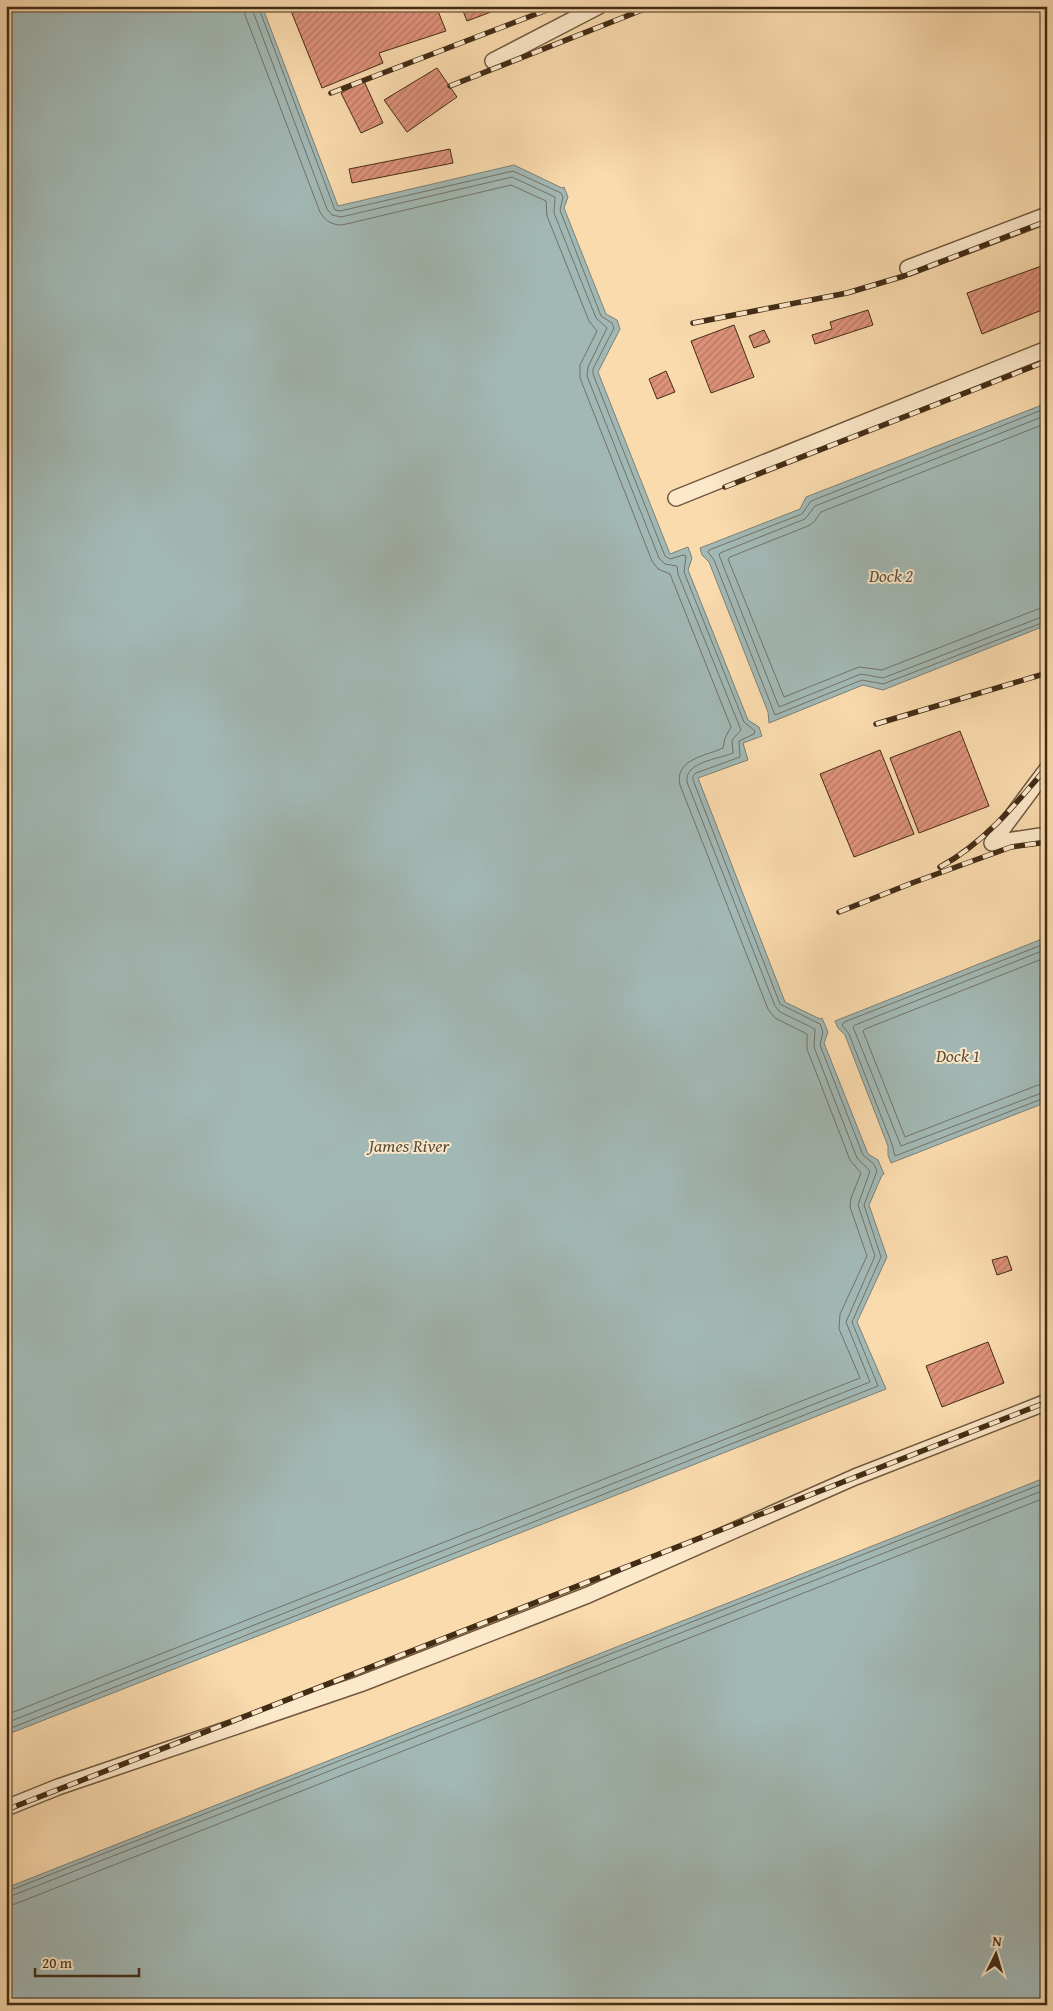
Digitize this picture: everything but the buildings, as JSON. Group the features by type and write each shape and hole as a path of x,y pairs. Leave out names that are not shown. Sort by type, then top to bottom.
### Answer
{"lane":[{"path":"493,62 599,6"},
{"path":"908,268 1047,215"},
{"path":"676,498 1047,349"},
{"path":"1047,769 992,843 1047,835"},
{"path":"6,1808 58,1787 360,1684 588,1595 855,1477 1047,1402"}],"water":[{"name":"James River","path":"6,6 262,6 338,206 514,165 562,188 564,187 568,197 564,208 606,314 617,320 620,329 598,372 670,554 688,547 692,558 688,570 748,720 759,727 762,736 743,743 748,760 698,778 785,1002 820,1019 822,1018 828,1032 824,1043 868,1154 878,1160 884,1174 869,1205 887,1257 857,1322 886,1389 6,1735"},
{"name":"Dock 2","path":"1047,403 1047,625 883,690 863,685 769,723 768,712 709,562 702,555 700,548 800,509 806,497"},
{"name":"Dock 1","path":"1047,937 1047,1102 891,1163 888,1155 888,1146 845,1035 838,1028 835,1021"},
{"path":"1047,1477 1047,2005 6,2005 6,1888"}],"railway":[{"path":"331,93 557,6"},
{"path":"450,86 652,6"},
{"path":"693,323 847,293 904,276 1047,221"},
{"path":"725,487 1047,361"},
{"path":"876,724 1047,673"},
{"path":"940,867 971,847 985,835 1011,809 1047,767"},
{"path":"839,912 1011,847 1047,842"},
{"path":"6,1810 1047,1402"}]}
